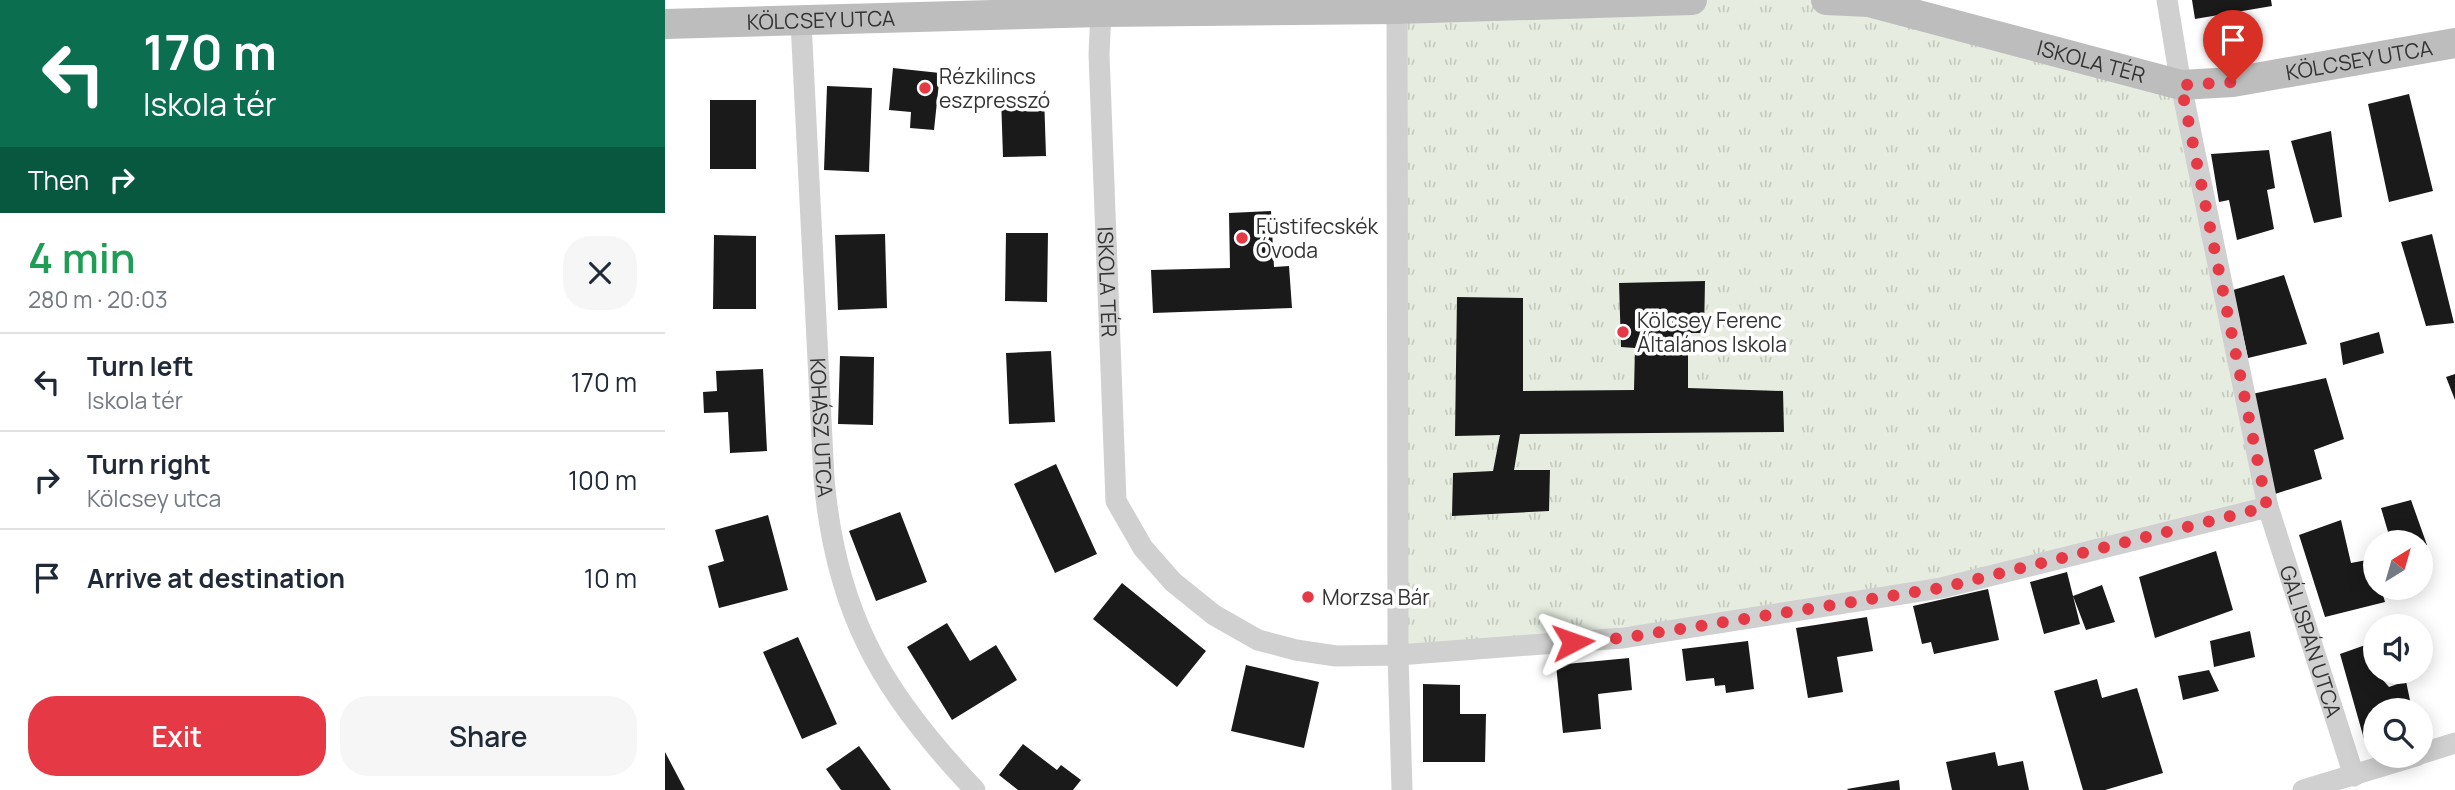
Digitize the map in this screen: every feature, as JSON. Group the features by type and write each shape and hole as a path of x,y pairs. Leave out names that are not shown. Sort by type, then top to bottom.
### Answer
{"street":[{"path":"1101,12 1692,0"},
{"name":"ISKOLA TÉR","path":"1826,0 1869,1 2181,85"},
{"path":"2167,0 2181,85 2267,507"},
{"path":"1397,5 1398,655 1402,790"},
{"name":"ISKOLA TÉR","path":"1101,12 1099,54 1117,501 1143,548 1173,582 1214,615 1258,640 1296,650 1336,656 1398,655 1623,638 1941,588 2267,507"},
{"name":"KÖLCSEY UTCA","path":"665,24 1101,12"},
{"name":"KOHÁSZ UTCA","path":"801,22 824,479 829,529 849,598 867,644 899,696 940,753 975,790"},
{"name":"KÖLCSEY UTCA","path":"2181,85 2233,82 2455,43"},
{"name":"GÁL ISPÁN UTCA","path":"2267,507 2354,776"},
{"path":"2433,750 2455,743"},
{"path":"2303,790 2378,768"}],"green space":[{"path":"1692,0 1826,0 2181,85 2268,507 1941,588 1398,655 1397,9"}],"building":[{"path":"2192,0 2271,0 2272,6 2195,19"},
{"path":"893,68 940,73 934,130 910,128 911,112 889,110"},
{"path":"827,86 872,88 869,172 824,170"},
{"path":"2409,94 2433,191 2389,202 2368,104"},
{"path":"1044,95 1046,156 1003,157 1001,97"},
{"path":"710,100 756,100 756,169 710,169"},
{"path":"2331,131 2342,217 2314,223 2291,141"},
{"path":"2269,150 2275,188 2267,190 2274,229 2237,240 2229,200 2219,202 2211,154"},
{"path":"1271,211 1274,267 1289,266 1292,308 1153,313 1151,270 1230,268 1229,213"},
{"path":"1006,233 1048,233 1047,302 1005,301"},
{"path":"885,234 887,308 838,310 835,235"},
{"path":"2432,234 2454,323 2426,326 2401,242"},
{"path":"714,235 756,236 756,309 713,309"},
{"path":"2284,275 2307,344 2248,358 2233,290"},
{"path":"1705,281 1704,333 1688,333 1688,388 1783,391 1784,432 1520,434 1514,470 1550,470 1549,511 1452,516 1453,473 1493,471 1500,435 1455,436 1457,297 1523,298 1523,391 1634,390 1635,348 1621,347 1619,283"},
{"path":"2379,332 2384,353 2343,365 2340,343"},
{"path":"1051,351 1055,422 1009,424 1006,353"},
{"path":"840,356 874,357 873,425 838,424"},
{"path":"763,369 767,451 730,453 728,412 704,413 703,392 717,391 716,371"},
{"path":"2455,374 2455,400 2446,377"},
{"path":"2326,378 2344,439 2314,450 2322,479 2275,494 2252,394"},
{"path":"1056,464 1097,554 1055,573 1014,484"},
{"path":"2411,500 2422,530 2387,530 2381,508"},
{"path":"900,512 927,582 876,601 849,531"},
{"path":"768,515 788,590 719,608 708,566 724,561 715,530"},
{"path":"2341,520 2351,563 2363,561 2363,600 2385,602 2325,617 2299,535"},
{"path":"2216,551 2233,610 2155,638 2139,577"},
{"path":"2067,572 2080,624 2044,634 2030,582"},
{"path":"1122,583 1206,651 1177,687 1093,619"},
{"path":"2102,585 2115,622 2086,630 2073,596"},
{"path":"1988,589 1999,640 1934,654 1931,642 1922,644 1913,606"},
{"path":"1867,617 1873,651 1837,657 1843,692 1808,698 1796,628"},
{"path":"947,623 970,661 996,645 1017,680 952,720 907,647"},
{"path":"2250,631 2255,657 2214,667 2210,641"},
{"path":"798,637 837,724 802,739 763,652"},
{"path":"1748,641 1754,689 1726,693 1725,685 1715,686 1714,678 1686,681 1682,649"},
{"path":"2363,646 2363,684 2386,684 2389,687 2407,684 2410,698 2363,698 2363,735 2340,654"},
{"path":"1629,658 1632,690 1598,694 1601,729 1563,733 1556,665"},
{"path":"1246,665 1319,682 1304,748 1231,731"},
{"path":"2209,670 2219,691 2183,700 2178,676"},
{"path":"2097,679 2102,698 2137,688 2163,773 2105,790 2083,790 2054,691"},
{"path":"1423,684 1460,685 1460,714 1486,714 1485,762 1423,762"},
{"path":"1023,744 1057,770 1061,765 1081,780 1073,790 1018,790 999,775"},
{"path":"859,746 891,790 841,790 826,769"},
{"path":"665,752 685,790 665,790"},
{"path":"1995,752 1998,766 2023,761 2029,790 1952,790 1946,762"},
{"path":"1899,780 1900,790 1847,789"}],"place":[{"name":"Rézkilincs eszpresszó","path":"925,88"},
{"name":"Füstifecskék Óvoda","path":"1242,238"},
{"name":"Kölcsey Ferenc Általános Iskola","path":"1623,332"},
{"name":"Morzsa Bár","path":"1308,597"}],"route":[{"path":"1573,642 1623,638 1941,588 2267,507 2181,85 2233,82"}]}
